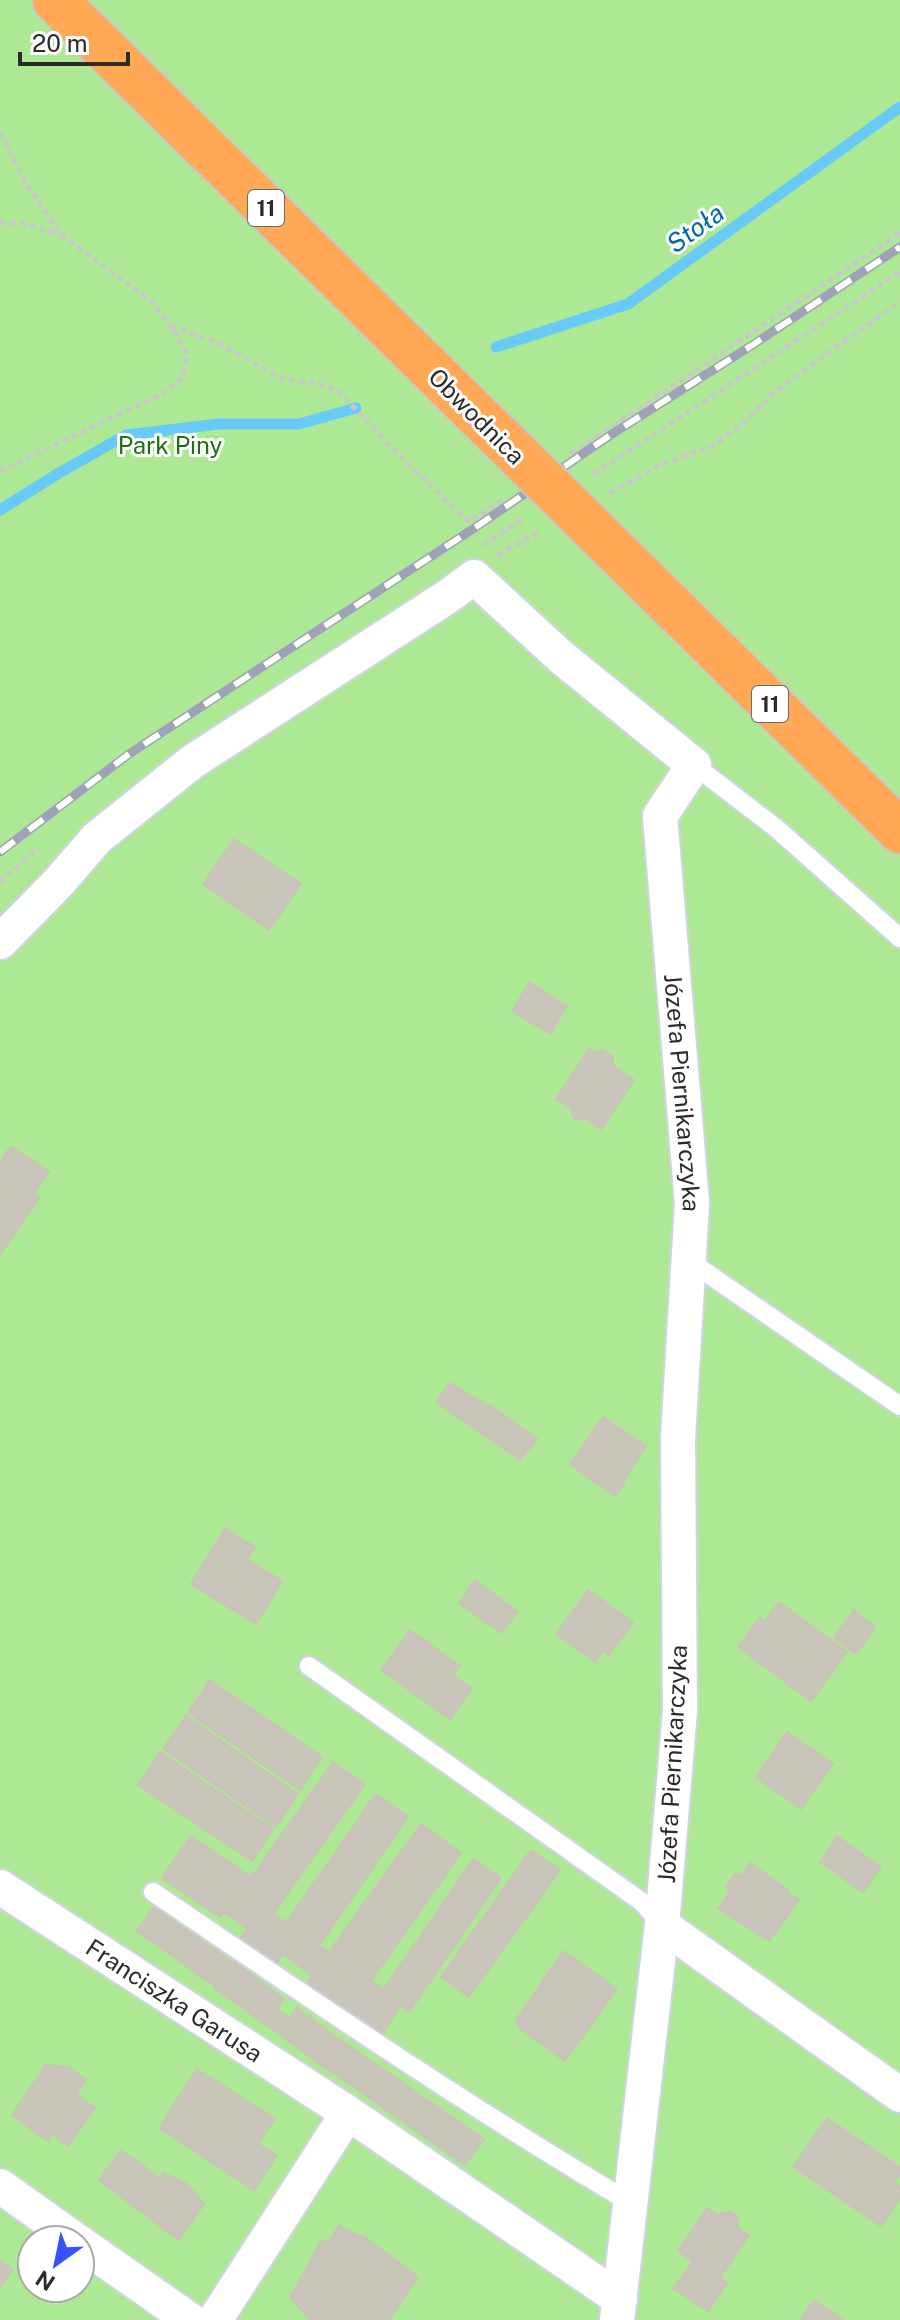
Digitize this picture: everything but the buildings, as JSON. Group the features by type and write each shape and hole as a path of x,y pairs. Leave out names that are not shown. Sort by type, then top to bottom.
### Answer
{"highway":[{"name":"Obwodnica","path":"55,0 900,831"}],"street":[{"path":"0,942 97,838 192,762 474,577 561,657 694,765"},
{"name":"Józefa Piernikarczyka","path":"619,2310 662,1925 680,1710 678,1438 692,1203 660,816 694,765"},
{"name":"Franciszka Garusa","path":"0,1887 348,2113 619,2310"},
{"path":"662,1925 900,2095"},
{"path":"215,2320 348,2113"},
{"path":"0,2186 54,2224"},
{"path":"96,2254 190,2320"}],"lane":[{"path":"694,765 776,828 900,938"},
{"path":"688,1260 900,1406"},
{"path":"309,1666 642,1902 662,1925"},
{"path":"153,1892 358,2031 631,2203"}],"path":[{"path":"0,132 26,184 61,235"},
{"path":"0,222 26,224 61,235 150,300 187,353 183,376 164,393 0,471"},
{"path":"565,457 900,233"},
{"path":"761,362 900,272"},
{"path":"606,495 660,465 713,446 742,425 774,393 900,301"},
{"path":"171,326 218,343 282,378 320,384 338,391 469,522 517,490"},
{"path":"474,577 498,554 552,525"},
{"path":"0,882 27,857"}],"green space":[{"name":"Park Piny","path":"0,0 900,0 900,2320 0,2320"}],"waterway":[{"name":"Stoła","path":"496,347 628,304 900,107"},
{"name":"Stoła","path":"0,510 126,435 219,424 299,424 356,408"}],"railway":[{"path":"0,852 129,754 900,247"}]}
